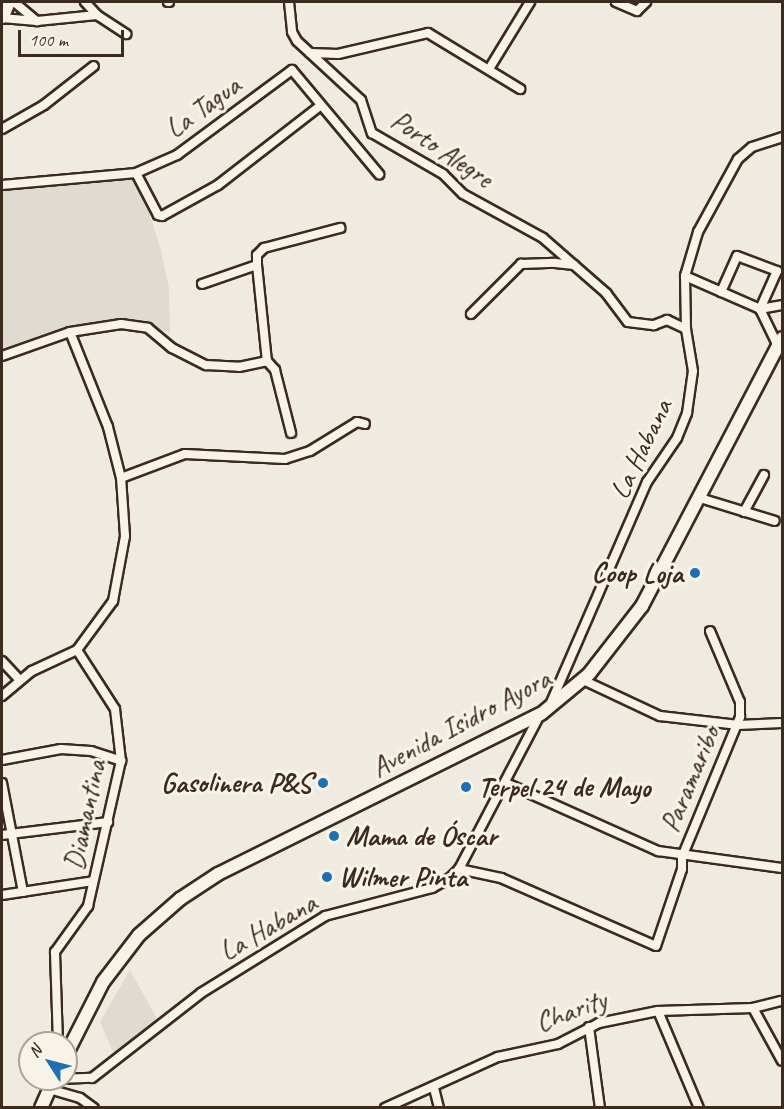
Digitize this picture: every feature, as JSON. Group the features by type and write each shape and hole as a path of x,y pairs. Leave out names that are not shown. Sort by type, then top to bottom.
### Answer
{"highway":[{"path":"2,17 8,2"}],"main road":[{"name":"Avenida Isidro Ayora","path":"78,1031 103,982 140,935 180,899 218,874 545,712 583,680 642,606 780,342"},
{"path":"41,1107 49,1091"}],"street":[{"path":"14,2 37,21"},
{"path":"85,2 97,15 126,34"},
{"name":"Porto Alegre","path":"289,2 292,32 308,52 361,100 372,133 384,144 443,174 463,194 543,238 606,292 628,322 654,325 667,320 686,329"},
{"path":"489,69 530,2"},
{"path":"616,2 637,10 646,2"},
{"path":"2,17 37,21 97,15"},
{"path":"308,52 338,54 428,33 520,89"},
{"path":"2,129 44,105 94,66"},
{"name":"La Tagua","path":"2,186 136,173 177,155 292,70 379,174"},
{"path":"136,173 158,215 162,216 218,185 321,105"},
{"name":"La Habana","path":"78,1079 92,1078 201,993 325,916 432,888 459,869 545,712 647,482 677,438 687,413 693,371 686,329 686,276 698,232 714,197 738,159 752,147 783,137"},
{"path":"291,433 274,370 267,361 257,255 264,248 340,228"},
{"path":"721,292 736,256 777,272 760,309"},
{"path":"471,314 521,264 574,265"},
{"path":"202,284 257,265"},
{"path":"686,276 760,309 783,305"},
{"path":"760,309 780,342"},
{"path":"2,356 70,332 121,324 148,328 172,348 206,365 239,367 267,361"},
{"path":"2,696 20,680 77,650 113,601 125,536 121,478 108,427 70,332"},
{"path":"121,478 185,454 285,459 310,451 357,422 365,424"},
{"path":"744,512 764,475"},
{"path":"700,498 775,521"},
{"name":"Paramaribo","path":"459,869 501,878 656,946 682,869 682,857 738,724 740,702 710,631"},
{"name":"Diamantina","path":"58,1031 55,952 63,937 84,916 122,761 115,709 77,650"},
{"path":"2,662 20,680"},
{"path":"583,680 660,716 738,724 783,723"},
{"path":"2,760 61,749 91,752 122,761"},
{"path":"2,783 5,834 23,892"},
{"path":"506,783 626,840 682,857 783,868"},
{"path":"5,834 108,822"},
{"path":"2,895 93,881"},
{"name":"Charity","path":"385,1107 434,1088 498,1057 558,1044 589,1027 658,1011 753,1008 783,1000"},
{"path":"753,1008 783,1060"},
{"path":"658,1011 699,1107"},
{"path":"589,1027 600,1107"},
{"path":"434,1088 440,1107"},
{"path":"68,1091 93,1107"}],"shaded area":[{"path":"136,174 160,246 169,288 170,333 149,326 55,330 2,349 2,191"},
{"path":"130,970 159,1022 114,1054 100,1022"}],"place":[{"name":"Coop Loja","path":"695,573"},
{"name":"Gasolinera P&S","path":"323,783"},
{"name":"Terpel 24 de Mayo","path":"466,787"},
{"name":"Mama de Óscar","path":"334,836"},
{"name":"Wilmer Pinta","path":"327,877"}]}
